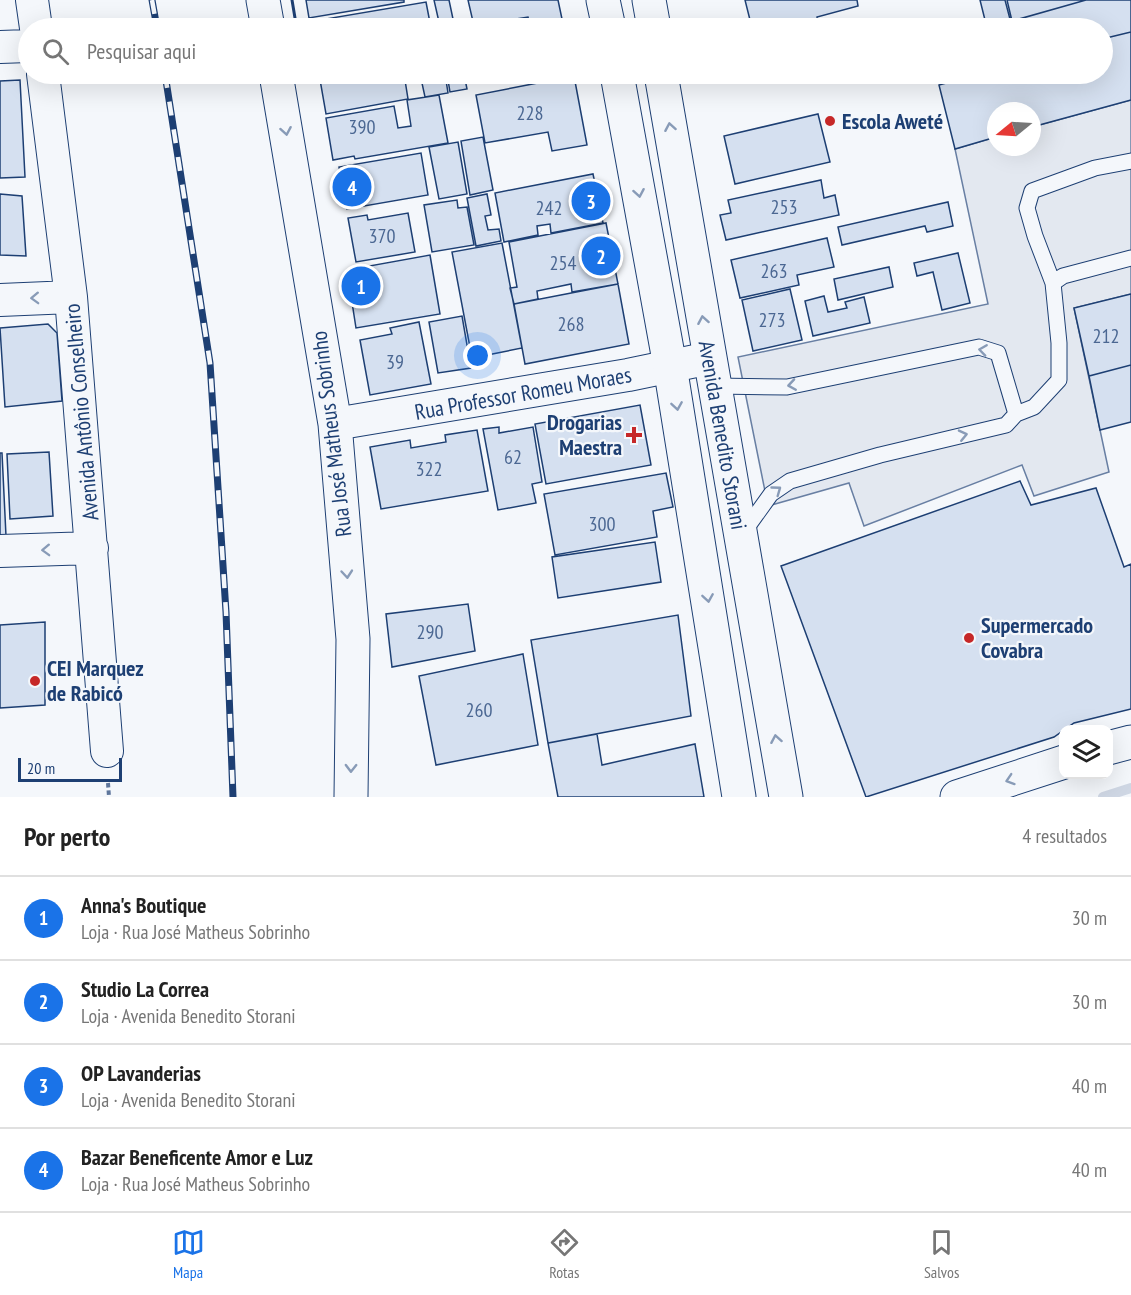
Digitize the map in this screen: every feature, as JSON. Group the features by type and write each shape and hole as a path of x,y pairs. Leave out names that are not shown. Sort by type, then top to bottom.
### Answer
{"main road":[{"path":"263,0 266,18"},
{"path":"603,0 607,18"},
{"path":"649,0 652,18"},
{"name":"Rua José Matheus Sobrinho","path":"278,84 335,424 353,639 351,797"},
{"name":"Avenida Benedito Storani","path":"619,84 670,366 739,797"},
{"name":"Avenida Benedito Storani","path":"663,84 786,797"},
{"path":"1113,747 1131,742"},
{"path":"957,797 1059,764"}],"street":[{"path":"32,0 35,18"},
{"path":"0,47 18,46"},
{"name":"Avenida Antônio Conselheiro","path":"44,84 71,297 107,751"},
{"path":"0,300 71,297"},
{"name":"Rua Professor Romeu Moraes","path":"335,424 670,366 712,372"},
{"path":"0,551 92,548"}],"lane":[{"path":"741,536 771,494 790,482 880,455 1006,425 1017,414 1034,407 1059,380 1059,343 1053,283 1035,236 1028,208 1032,191 1095,168 1131,161"},
{"path":"1053,283 1063,276 1131,258"},
{"path":"712,372 787,387 979,347 998,353 1017,414"}],"shaded area":[{"path":"1131,100 1131,294 1074,308 1109,472 1034,496 1022,465 864,526 849,483 768,506 738,357 988,304 955,149 987,140 987,156 1041,156 1041,125"}],"building":[{"path":"306,0 404,0 404,2 309,18"},
{"path":"434,0 449,0 453,18 438,18"},
{"path":"468,0 558,0 562,18 528,17 472,18"},
{"path":"745,0 857,0 858,6 817,18 750,18"},
{"path":"980,0 1005,0 1010,18 984,18"},
{"path":"1007,0 1086,0 1023,18 1011,18"},
{"path":"1086,0 1131,0 1131,32 1113,36 1113,18 1023,18"},
{"path":"426,2 429,18 331,18"},
{"path":"1131,32 1131,100 1041,125 1041,102 987,102 987,140 955,149 939,85 943,84 1113,84 1113,36"},
{"path":"18,80 18,84 20,84 25,177 0,178 0,81"},
{"path":"321,84 406,84 408,99 326,114"},
{"path":"422,84 447,84 448,93 425,97"},
{"path":"449,84 466,84 467,89 450,92"},
{"path":"533,84 576,84 587,145 552,151 548,132 485,143 476,95"},
{"path":"439,95 448,143 355,159 354,156 333,160 326,118 394,106 398,128 411,126 407,100"},
{"path":"818,114 830,162 735,184 724,136"},
{"path":"483,137 493,190 470,195 461,141"},
{"path":"458,142 467,194 439,199 429,147"},
{"path":"421,153 428,195 347,209 339,167"},
{"path":"593,174 603,223 551,233 550,224 537,226 538,235 504,242 495,193"},
{"path":"821,180 824,198 835,195 839,215 726,240 720,215 731,213 728,200"},
{"path":"0,194 22,196 26,256 0,255"},
{"path":"487,194 491,215 485,216 488,230 499,229 501,241 476,246 467,198"},
{"path":"457,200 458,208 467,207 474,245 432,252 424,205"},
{"path":"948,202 953,226 927,232 925,226 842,245 838,227"},
{"path":"408,213 415,252 356,262 348,218 367,215 368,220"},
{"path":"606,223 618,284 572,292 571,284 537,291 538,299 514,304 510,288 517,287 509,242"},
{"path":"827,238 834,267 797,275 799,285 740,298 731,260"},
{"path":"502,243 522,348 472,358 452,252"},
{"path":"958,253 970,303 942,310 933,272 917,276 914,263"},
{"path":"430,255 440,314 356,328 347,270"},
{"path":"889,267 893,287 838,300 834,279"},
{"path":"618,284 629,344 525,364 514,304"},
{"path":"790,289 802,340 753,351 742,300"},
{"path":"1131,294 1131,365 1089,376 1074,308"},
{"path":"824,296 828,312 847,308 845,302 864,297 870,323 813,336 805,301"},
{"path":"462,316 471,368 438,373 429,322"},
{"path":"419,322 431,384 370,395 360,340 392,334 390,328"},
{"path":"48,324 57,333 62,401 5,407 0,328"},
{"path":"1131,365 1131,422 1100,430 1089,376"},
{"path":"640,405 651,465 546,484 535,424"},
{"path":"499,427 499,433 533,427 542,482 532,484 536,503 498,510 483,429"},
{"path":"477,430 488,491 381,509 370,447 410,440 411,448 446,442 445,435"},
{"path":"49,452 53,516 10,519 7,454"},
{"path":"0,453 2,453 6,536 0,537"},
{"path":"666,473 673,507 653,511 657,537 555,555 544,494"},
{"name":"Supermercado Covabra","path":"1020,481 1031,505 1096,488 1124,567 1131,564 1131,709 1071,725 1059,725 1059,734 1054,737 866,797 781,566"},
{"path":"655,542 661,582 558,598 552,557"},
{"path":"468,604 475,651 392,667 386,614"},
{"path":"678,615 691,716 548,743 531,640"},
{"path":"45,622 45,705 0,708 0,625"},
{"path":"523,654 538,745 436,765 419,676"},
{"path":"597,734 602,765 695,744 704,797 558,797 548,743"}],"waterway":[{"path":"1103,797 1131,788"}],"railway":[{"path":"152,0 155,18"},
{"path":"167,84 210,363 226,612 233,797"}],"wall":[{"path":"292,0 295,18"}],"place":[{"name":"Escola Aweté","path":"830,121"},
{"name":"Bazar Beneficente Amor e Luz","path":"352,187"},
{"name":"OP Lavanderias","path":"591,201"},
{"name":"Studio La Correa","path":"601,256"},
{"name":"Anna's Boutique","path":"361,286"},
{"name":"Drogarias Maestra","path":"634,435"},
{"name":"Supermercado Covabra","path":"969,638"},
{"name":"CEI Marquez de Rabicó","path":"35,681"}]}
